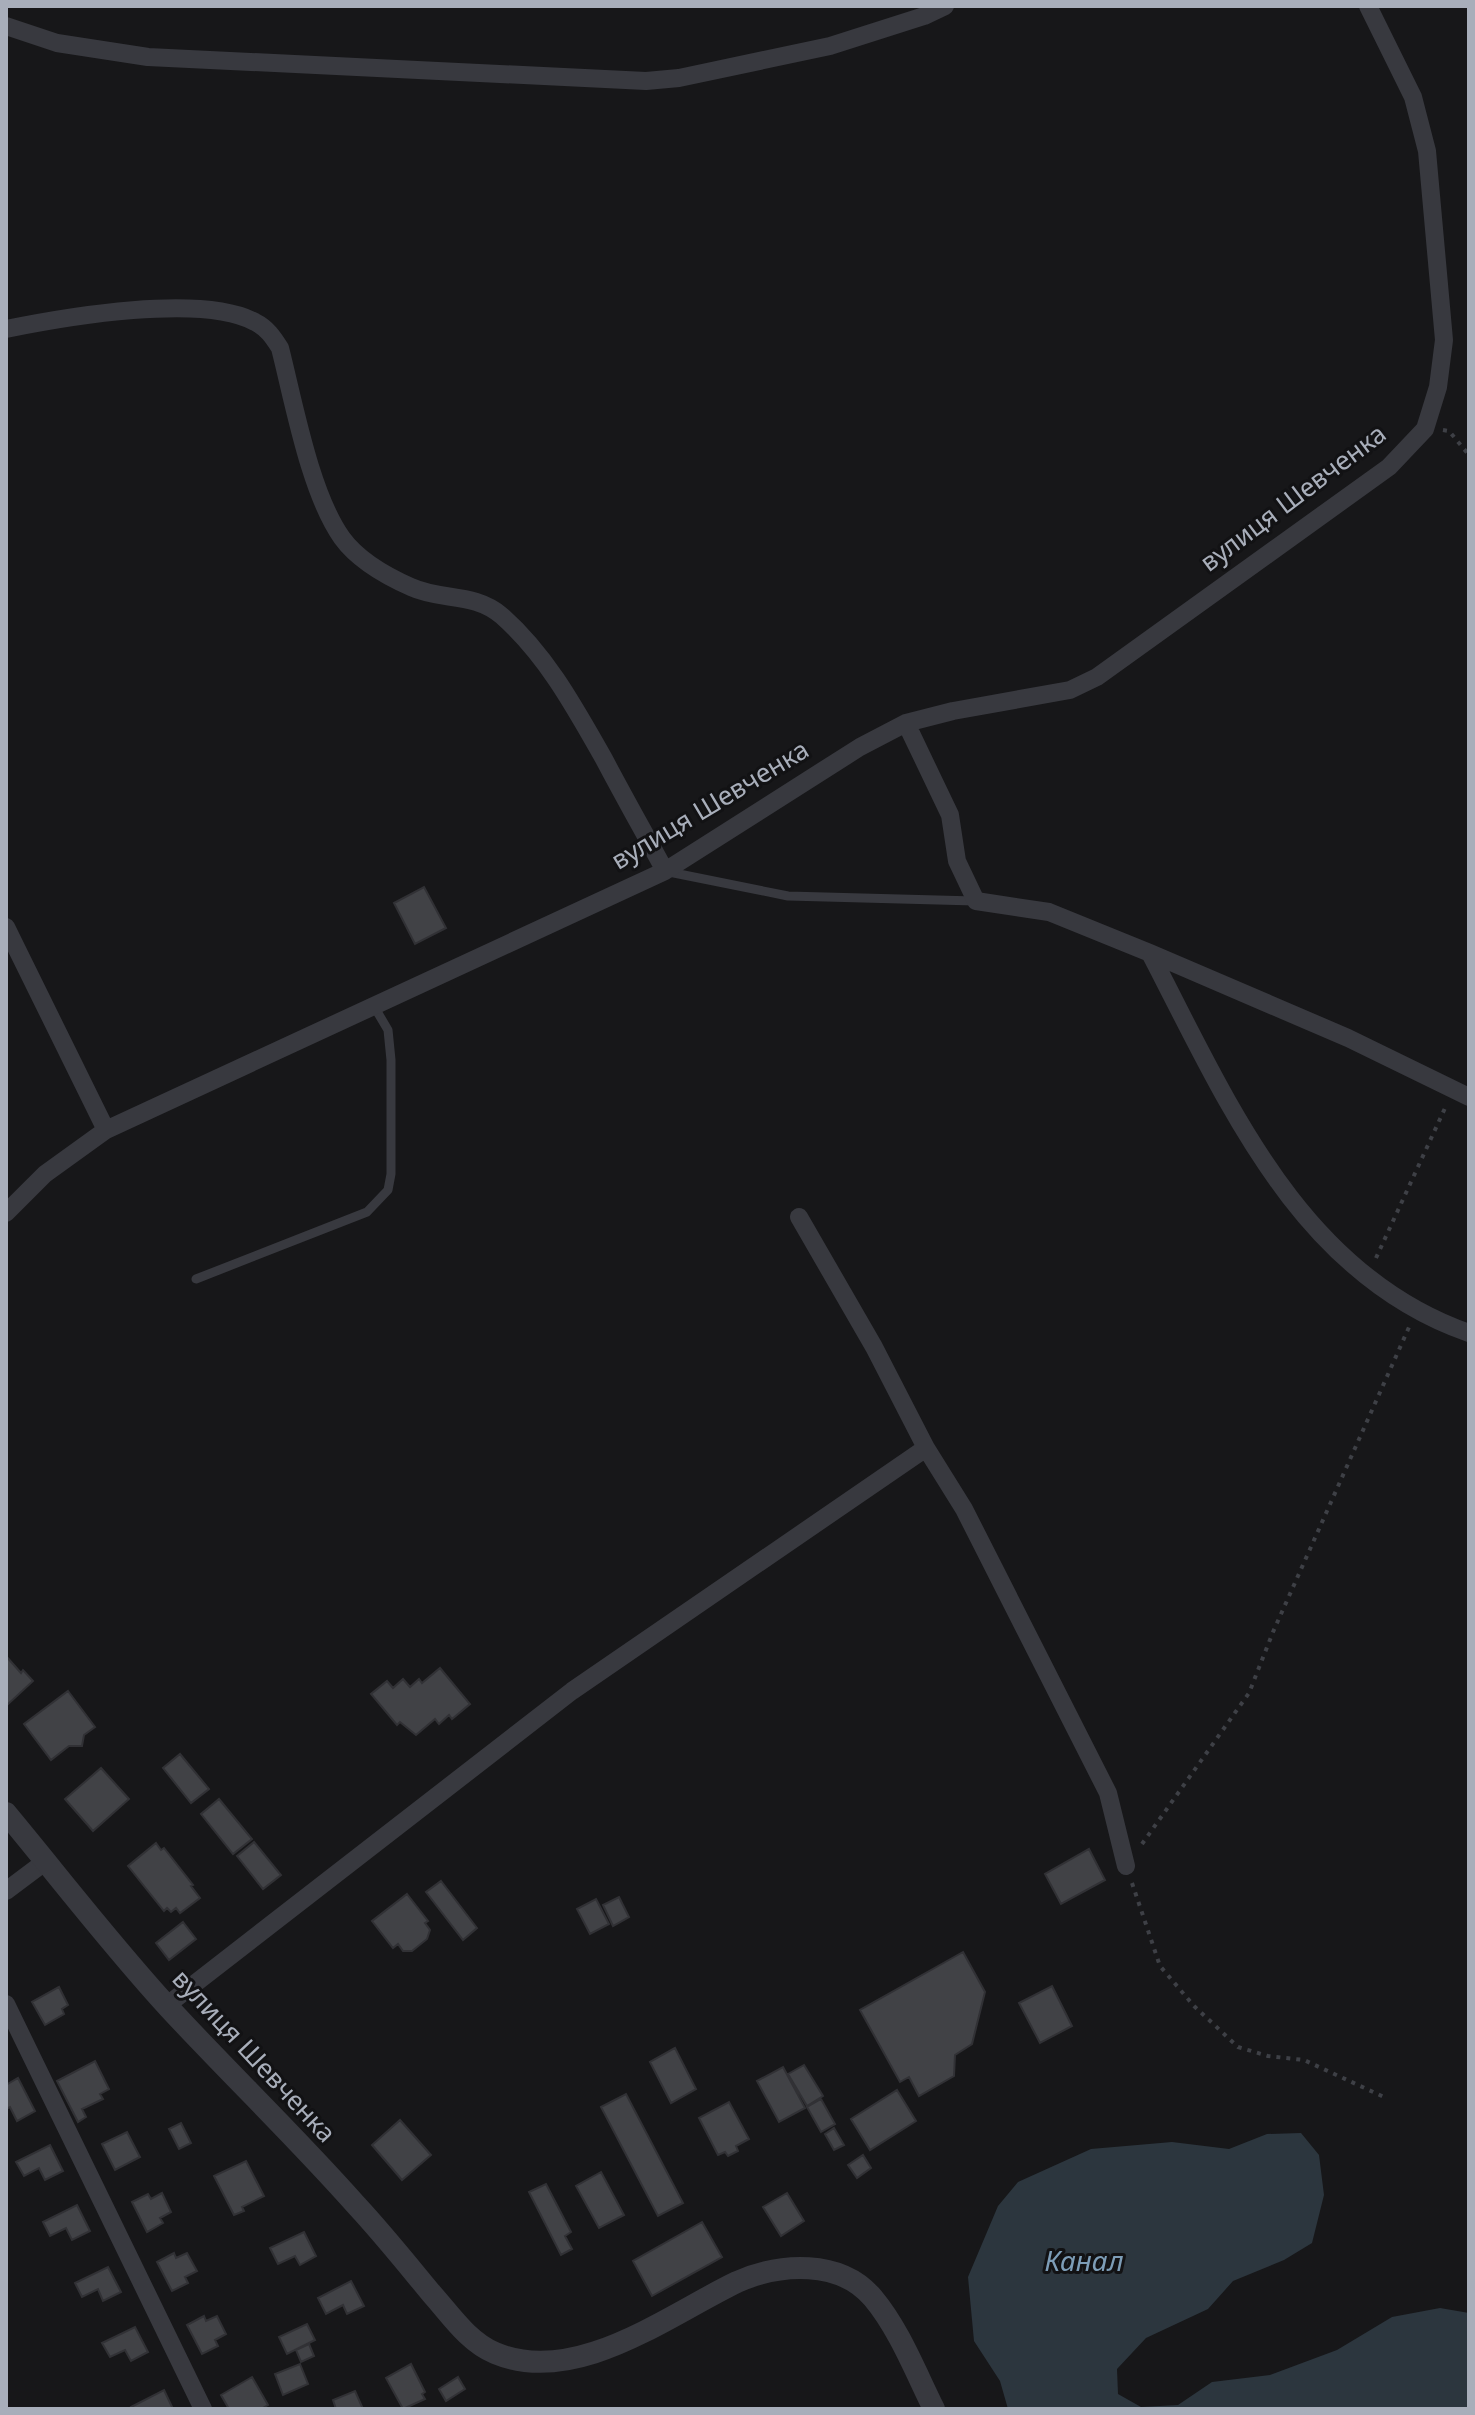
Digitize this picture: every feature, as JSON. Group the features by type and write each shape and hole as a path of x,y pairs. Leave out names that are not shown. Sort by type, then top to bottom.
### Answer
{"street":[{"path":"6,26 57,43 148,57 646,81 679,78 830,46 924,16 945,6"},
{"path":"1368,6 1413,97 1427,151 1444,340 1438,387 1425,429"},
{"path":"6,329 68,316 195,308 231,313 254,322 271,334 280,348 322,502 343,539 372,566 415,589 458,596 484,604 501,614 533,647 568,695 665,871"},
{"name":"вулиця Шевченка","path":"6,1213 45,1174 106,1130 665,871 860,747 906,723 953,711 1070,690 1097,677 1389,467 1425,429"},
{"path":"906,723 950,815 957,861 976,901 1049,912 1348,1038 1462,1093"},
{"path":"6,927 106,1130"},
{"path":"1150,953 1238,1123 1289,1197 1329,1245 1367,1278 1416,1312 1469,1333"},
{"path":"799,1217 874,1347 926,1448 964,1509 1108,1793 1126,1866"},
{"path":"166,2006 572,1691 926,1448"},
{"name":"вулиця Шевченка","path":"6,1813 166,2006 357,2205 466,2333 494,2353 536,2360 570,2359 638,2336 739,2281 770,2271 819,2269 843,2275 873,2298 934,2409"},
{"path":"6,1891 46,1861"},
{"path":"6,2004 203,2409"}],"lane":[{"path":"665,871 788,896 976,901"},
{"path":"196,1279 367,1212 388,1190 391,1174 391,1060 388,1030 375,1008"}],"path":[{"path":"1425,429 1449,431 1469,455"},
{"path":"1367,1278 1462,1093"},
{"path":"1384,2097 1304,2060 1268,2056 1238,2047 1194,2006 1160,1966 1126,1866 1249,1693 1273,1632 1416,1312"}],"water":[{"name":"Канал","path":"1301,2133 1319,2155 1324,2195 1312,2243 1284,2260 1233,2281 1208,2309 1146,2338 1117,2369 1118,2394 1141,2407 1178,2405 1212,2382 1270,2375 1337,2350 1392,2317 1440,2308 1469,2313 1469,2409 1008,2409 1000,2381 974,2341 968,2277 998,2206 1018,2182 1091,2149 1172,2142 1229,2149 1267,2134"}],"building":[{"path":"424,887 446,928 415,944 394,903"},
{"path":"6,1656 33,1681 6,1706"},
{"path":"440,1668 470,1704 452,1719 449,1715 439,1724 435,1719 416,1735 400,1722 397,1725 371,1694 387,1681 393,1688 403,1679 410,1687 419,1679 422,1683"},
{"path":"68,1691 95,1727 84,1735 82,1746 69,1746 51,1760 24,1724"},
{"path":"180,1754 209,1789 191,1803 163,1768"},
{"path":"101,1768 129,1799 93,1831 65,1799"},
{"path":"219,1799 252,1839 233,1854 201,1814"},
{"path":"254,1842 281,1875 263,1889 237,1856"},
{"path":"156,1843 161,1850 164,1848 200,1898 180,1913 176,1908 171,1912 167,1908 164,1911 128,1866"},
{"path":"1089,1849 1105,1880 1061,1904 1045,1874"},
{"path":"441,1881 477,1928 463,1940 426,1892"},
{"path":"407,1894 428,1921 425,1923 430,1930 427,1939 412,1951 403,1951 398,1944 393,1948 372,1921"},
{"path":"619,1897 629,1917 613,1926 603,1905"},
{"path":"596,1899 609,1924 590,1934 577,1909"},
{"path":"183,1922 196,1939 169,1960 156,1943"},
{"path":"963,1952 985,1992 972,2044 955,2055 954,2076 919,2096 909,2077 900,2082 860,2010"},
{"path":"1052,1986 1072,2026 1040,2043 1019,2003"},
{"path":"59,1987 68,2005 62,2009 64,2014 45,2025 32,2002"},
{"path":"675,2048 696,2089 671,2103 650,2062"},
{"path":"95,2061 109,2089 100,2094 103,2099 82,2109 86,2117 78,2122 57,2081"},
{"path":"804,2065 823,2096 807,2106 788,2074"},
{"path":"783,2067 805,2108 779,2122 757,2081"},
{"path":"18,2078 35,2111 17,2121 10,2107 6,2109 6,2085"},
{"path":"897,2090 916,2121 870,2150 851,2119"},
{"path":"626,2094 683,2203 658,2216 601,2107"},
{"path":"821,2099 835,2124 821,2132 807,2107"},
{"path":"729,2102 749,2139 736,2146 738,2151 728,2156 725,2152 718,2155 699,2118"},
{"path":"400,2120 431,2155 402,2180 372,2145"},
{"path":"181,2123 191,2143 179,2149 169,2129"},
{"path":"834,2128 844,2145 834,2150 825,2134"},
{"path":"127,2132 140,2157 115,2170 102,2144"},
{"path":"50,2145 63,2171 45,2180 39,2168 24,2176 16,2162"},
{"path":"863,2155 871,2168 857,2178 848,2165"},
{"path":"246,2161 264,2196 242,2207 244,2211 234,2215 214,2176"},
{"path":"601,2172 624,2215 599,2228 576,2186"},
{"path":"546,2184 571,2232 565,2236 572,2249 561,2255 529,2192"},
{"path":"162,2193 171,2212 160,2218 163,2223 147,2232 132,2202 148,2194 151,2199"},
{"path":"787,2193 804,2221 781,2236 763,2207"},
{"path":"77,2205 90,2231 72,2240 66,2228 50,2236 43,2222"},
{"path":"702,2222 722,2257 652,2296 633,2261"},
{"path":"304,2232 316,2256 300,2265 295,2256 278,2264 270,2248"},
{"path":"174,2253 176,2258 187,2253 197,2271 185,2277 188,2283 172,2291 157,2262"},
{"path":"108,2267 121,2292 103,2301 98,2289 82,2297 75,2283"},
{"path":"351,2281 364,2306 347,2314 343,2305 326,2314 318,2298"},
{"path":"204,2316 206,2321 217,2316 226,2334 215,2340 218,2346 202,2354 187,2325"},
{"path":"307,2324 315,2340 287,2354 279,2337"},
{"path":"135,2327 148,2352 131,2361 125,2350 110,2357 102,2343"},
{"path":"309,2344 314,2356 301,2362 296,2350"},
{"path":"300,2364 308,2384 283,2395 275,2374"},
{"path":"411,2364 425,2392 422,2394 425,2399 403,2409 386,2378"},
{"path":"252,2377 268,2405 261,2409 229,2409 221,2395"},
{"path":"458,2377 465,2389 446,2401 439,2389"},
{"path":"164,2390 173,2409 132,2409 131,2407"},
{"path":"355,2391 363,2409 336,2409 333,2400"}]}
